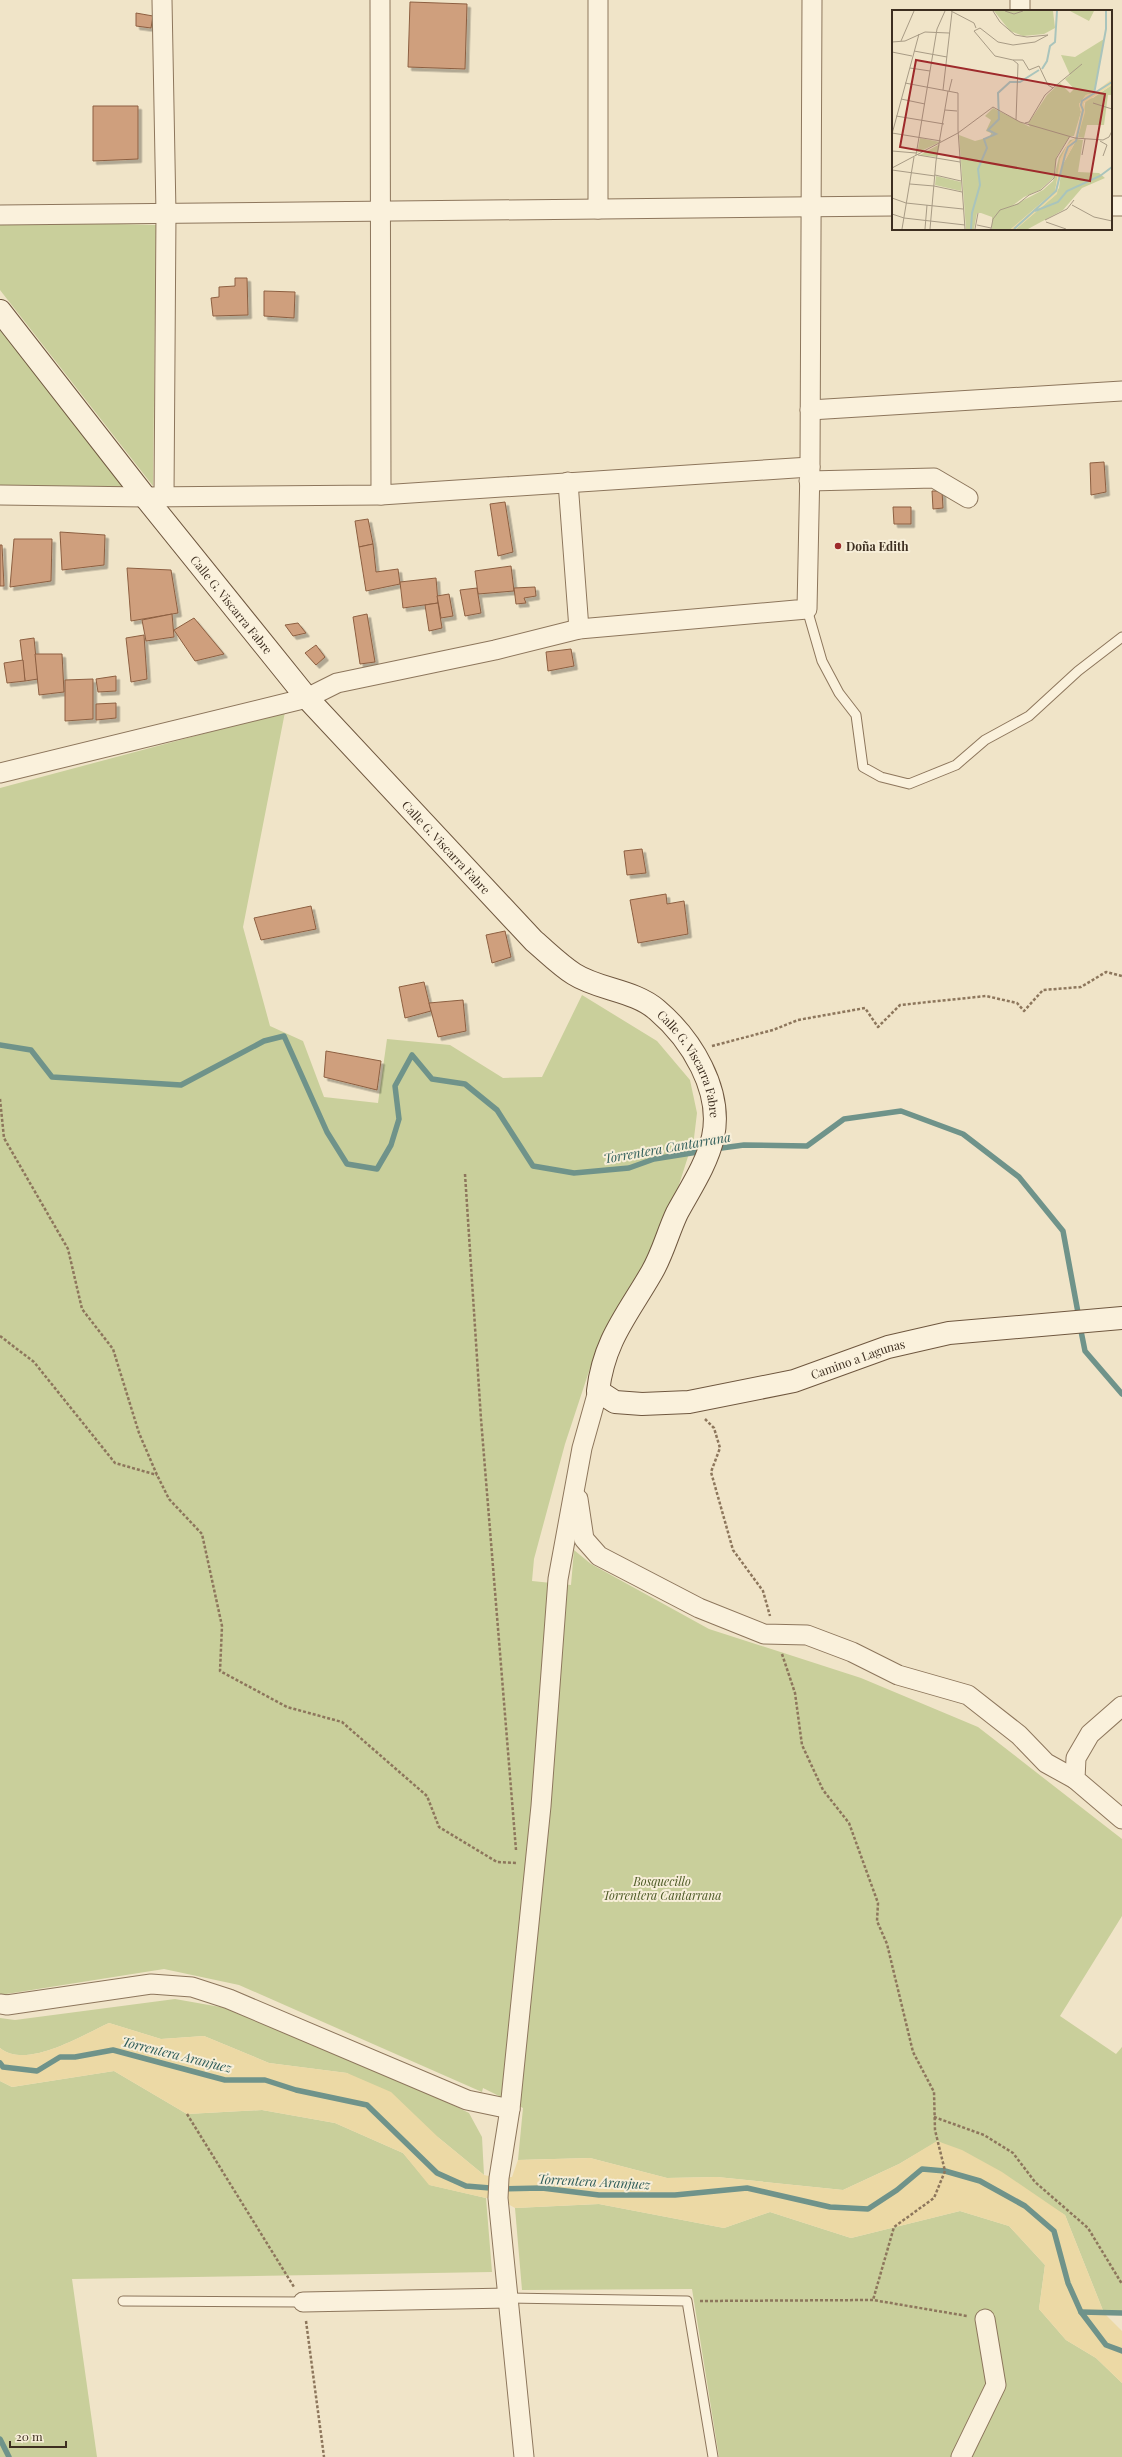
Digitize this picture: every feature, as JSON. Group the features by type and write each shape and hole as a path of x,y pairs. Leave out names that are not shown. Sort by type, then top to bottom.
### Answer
{"street":[{"path":"154,497 166,214 162,0"},
{"path":"380,0 381,495"},
{"path":"598,0 598,209"},
{"path":"0,773 307,698 337,683 495,650 579,629 807,609 810,474 812,0"},
{"path":"0,215 892,206"},
{"name":"Calle G. Viscarra Fabre","path":"0,311 154,497 307,698 534,942 574,975 621,992 656,1008 680,1032 694,1051 707,1080 715,1116 713,1137 704,1162 676,1215 653,1270 613,1334 601,1368 598,1391"},
{"path":"810,410 1122,390"},
{"path":"0,495 154,497 381,495 568,482 810,474 934,478 968,498"},
{"path":"568,482 579,629"},
{"name":"Camino a Lagunas","path":"598,1391 615,1402 642,1404 689,1402 794,1381 888,1347 949,1333 1122,1318"},
{"path":"524,2457 498,2198 498,2178 510,2109 526,1864 552,1676 558,1579 582,1448 598,1391"},
{"path":"582,1448 578,1504 584,1539 599,1556 699,1608 764,1634 807,1635 852,1652 898,1675 968,1695 1019,1735 1046,1763 1076,1779 1122,1819"},
{"path":"1076,1779 1076,1758 1090,1734 1122,1706"},
{"path":"0,2004 7,2005 151,1984 192,1987 229,1999 467,2100 510,2109"},
{"path":"303,2302 508,2298"},
{"path":"961,2457 996,2385 985,2319"}],"lane":[{"path":"807,609 822,661 839,693 856,715 863,767 881,777 909,784 956,765 985,740 1030,716 1078,671 1122,636"},
{"path":"508,2298 687,2301 713,2457"},
{"path":"124,2301 303,2302"}],"path":[{"path":"694,1051 773,1030 798,1020 865,1008 878,1027 900,1005 986,996 1017,1003 1024,1011 1043,990 1081,987 1106,972 1122,976"},
{"path":"0,1099 4,1138 68,1249 82,1309 113,1349 139,1433 157,1475 169,1499 202,1534 222,1626 220,1671 287,1707 342,1722 427,1796 439,1827 497,1862 526,1864 481,1419 465,1174"},
{"path":"0,1336 34,1362 115,1463 157,1475"},
{"path":"689,1402 714,1428 720,1448 711,1472 733,1550 763,1591 775,1635 795,1692 802,1745 824,1790 849,1823 878,1903 877,1921 887,1944 913,2052 934,2092 935,2130 945,2171 934,2198 894,2227 873,2300"},
{"path":"186,2114 303,2302 324,2457"},
{"path":"934,2117 984,2135 1013,2153 1035,2182 1088,2228 1122,2284"},
{"path":"687,2301 873,2300 985,2319"}],"green space":[{"path":"0,221 156,225 153,486 0,290"},
{"path":"0,327 127,490 0,490"},
{"name":"Bosquecillo Torrentera Cantarrana","path":"285,712 243,927 270,1026 303,1041 324,1097 378,1103 387,1039 450,1045 503,1078 542,1077 582,995 657,1041 690,1080 697,1113 694,1138 655,1259 594,1356 565,1444 534,1559 532,1581 571,1585 574,1550 591,1564 709,1629 861,1678 978,1727 1122,1839 1122,1916 1060,2016 1116,2054 1122,2047 1122,2313 1104,2313 1065,2215 938,2141 899,2164 843,2190 717,2177 667,2178 590,2158 518,2160 523,2108 483,2088 482,2092 239,1985 164,1969 0,1995 0,788"},
{"path":"175,1999 226,2008 441,2099 469,2113 482,2137 484,2175 439,2138 347,2073 269,2063 204,2036 161,2039 109,2023 70,2042 39,2053 25,2055 11,2054 0,2048 0,2018 15,2020"},
{"path":"114,2071 187,2114 262,2110 335,2123 403,2153 430,2185 486,2198 492,2272 72,2279 97,2457 0,2457 0,2081 12,2087"},
{"path":"599,2204 724,2228 770,2212 851,2238 960,2211 1009,2226 1045,2265 1039,2309 1066,2340 1096,2358 1122,2383 1122,2457 719,2457 692,2289 522,2290 515,2208"}],"sand":[{"path":"109,2023 161,2039 204,2036 269,2063 347,2073 391,2092 439,2138 484,2175 499,2178 512,2177 518,2160 590,2158 667,2178 717,2177 843,2190 899,2164 937,2141 962,2150 1002,2172 1065,2215 1104,2313 1122,2331 1122,2383 1096,2358 1066,2340 1039,2309 1045,2265 1009,2226 960,2211 851,2238 770,2212 724,2228 599,2204 515,2208 498,2198 486,2198 429,2185 403,2153 335,2123 262,2110 187,2114 114,2071 12,2087 0,2081 0,2048 11,2054 25,2055 39,2053 70,2042"}],"building":[{"path":"410,2 467,4 465,69 408,67"},
{"path":"136,13 153,16 151,28 136,26"},
{"path":"93,106 138,106 138,159 93,161"},
{"path":"235,278 247,278 248,315 213,316 211,298 219,297 219,287 235,286"},
{"path":"264,291 295,292 294,318 264,316"},
{"path":"1104,462 1106,492 1091,495 1090,463"},
{"path":"932,491 942,491 943,508 933,509"},
{"path":"505,502 513,552 498,556 490,504"},
{"path":"893,507 911,507 911,524 894,524"},
{"path":"368,519 373,544 359,547 355,521"},
{"path":"60,532 105,535 104,565 62,570"},
{"path":"14,539 52,539 51,581 10,587"},
{"path":"373,544 376,572 398,569 400,584 366,591 359,547"},
{"path":"0,545 2,545 4,586 0,586"},
{"path":"511,566 514,591 478,594 475,571"},
{"path":"127,568 171,570 178,613 131,621"},
{"path":"436,578 438,603 403,608 400,582"},
{"path":"535,587 536,596 524,598 526,603 516,604 514,588"},
{"path":"477,588 481,613 465,616 460,590"},
{"path":"449,594 453,616 441,618 437,596"},
{"path":"438,603 442,628 429,631 425,605"},
{"path":"172,614 174,637 146,641 142,620"},
{"path":"367,614 375,662 360,664 353,617"},
{"path":"194,618 224,654 195,661 174,630"},
{"path":"298,623 306,633 293,636 285,625"},
{"path":"144,635 147,679 131,682 126,638"},
{"path":"34,638 38,679 25,681 20,640"},
{"path":"316,645 325,657 316,665 305,653"},
{"path":"571,649 574,666 548,671 546,652"},
{"path":"35,654 62,654 64,692 39,695"},
{"path":"23,660 25,681 7,683 4,663"},
{"path":"116,676 116,691 98,692 96,679"},
{"path":"93,679 93,719 65,721 65,680"},
{"path":"116,703 116,718 96,720 96,704"},
{"path":"642,849 646,873 627,875 624,851"},
{"path":"666,894 667,904 684,901 688,934 638,943 630,900"},
{"path":"311,906 316,929 261,940 254,918"},
{"path":"505,931 511,957 492,963 486,935"},
{"path":"424,982 431,1011 405,1018 399,987"},
{"path":"463,1000 466,1031 438,1037 429,1003"},
{"path":"326,1051 381,1061 377,1090 324,1077"}],"waterway":[{"name":"Torrentera Cantarrana","path":"0,1045 31,1050 52,1077 181,1085 264,1041 284,1036 327,1132 347,1164 377,1169 391,1145 399,1119 395,1086 412,1055 432,1079 465,1084 497,1110 533,1166 574,1173 629,1168 654,1159 704,1151"},
{"name":"Torrentera Cantarrana","path":"714,1149 744,1145 807,1146 844,1119 901,1111 963,1134 1019,1177 1063,1231 1079,1318"},
{"name":"Torrentera Cantarrana","path":"1080,1326 1085,1351 1122,1394"},
{"name":"Torrentera Aranjuez","path":"0,2063 3,2067 37,2071 60,2057 75,2057 113,2050 225,2080 265,2080 296,2090 367,2105 437,2173 466,2186 502,2189 542,2188 599,2195 675,2195 747,2188 830,2207 868,2209 897,2190 922,2169 945,2171 980,2181 1025,2206 1054,2231 1068,2283 1081,2312 1106,2345 1122,2351"},
{"path":"1081,2312 1122,2313"},
{"path":"0,2439 9,2457"}],"place":[{"name":"Doña Edith","path":"838,546"}]}
